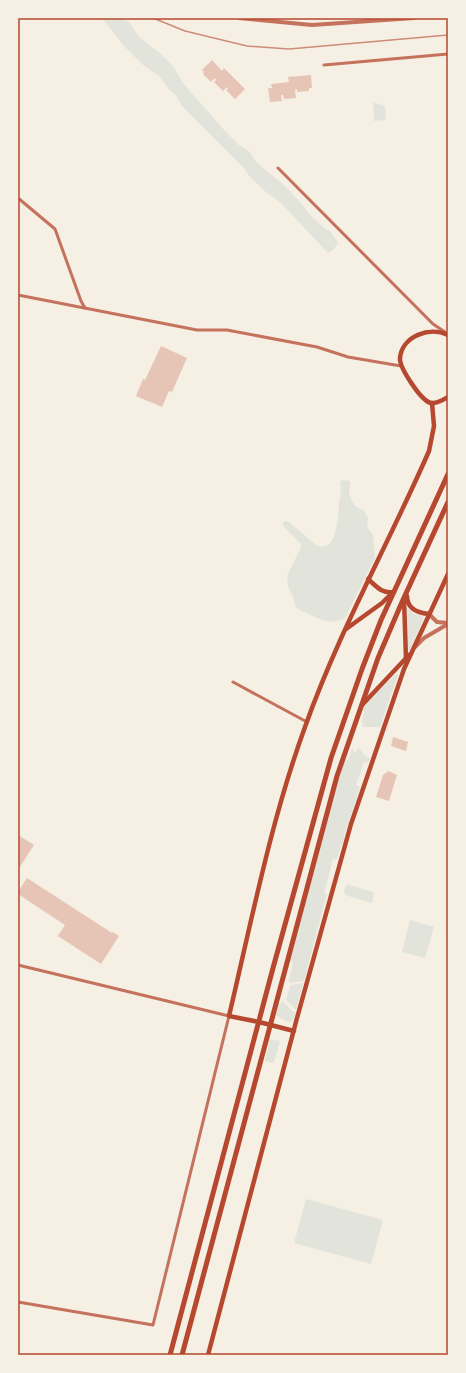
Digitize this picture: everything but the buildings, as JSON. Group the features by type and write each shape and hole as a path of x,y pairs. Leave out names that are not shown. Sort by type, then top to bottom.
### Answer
{"main road":[{"path":"447,334 426,332 415,336 407,343 400,359 401,366 422,398 427,402 437,402 448,397"},
{"path":"294,1031 270,1024 229,1016 275,823 286,784 307,722 345,630 429,450 434,426 432,403"},
{"path":"170,1355 326,772 362,669 394,592 448,474"},
{"path":"182,1355 333,791 378,658 406,592 448,502"},
{"path":"208,1355 294,1031 351,824 404,669 448,574"},
{"path":"368,579 383,592 394,592"},
{"path":"345,630 387,599 394,592"},
{"path":"406,592 407,601 411,607 417,612 429,614"},
{"path":"404,669 406,658 404,610 406,592"},
{"path":"361,706 415,647"}],"street":[{"path":"239,18 312,25 414,18"},
{"path":"324,65 448,54"},
{"path":"278,168 433,324 447,334"},
{"path":"18,198 55,229 85,308"},
{"path":"18,295 197,330 234,331 318,347 348,357 401,366"},
{"path":"433,324 435,332"},
{"path":"429,614 437,622 448,624"},
{"path":"415,647 424,638 448,624"},
{"path":"233,682 307,722"},
{"path":"18,965 229,1016 153,1325 18,1302"}],"shaded area":[{"path":"102,18 123,18 130,23 139,37 161,54 173,66 183,83 224,130 240,146 250,152 256,162 284,185 302,204 308,213 323,227 331,232 338,243 333,250 328,253 280,202 267,193 250,177 244,168 182,106 175,94 170,91 159,76 143,65 124,46"},
{"path":"373,102 385,106 386,120 374,121"},
{"path":"343,480 350,481 349,495 355,506 364,511 368,518 367,527 373,535 375,558 345,618 333,622 314,617 296,608 288,587 287,576 301,547 301,544 283,526 283,523 284,521 289,522 316,545 323,547 328,545 332,540 337,525 341,490 340,482"},
{"path":"406,607 414,614 424,617 410,650 408,650"},
{"path":"396,674 398,675 380,727 362,727 363,723 361,722 365,712 362,710 364,706"},
{"path":"353,747 355,753 358,748 370,758 368,763 364,762 356,785 360,787 337,859 333,859 324,894 327,894 304,981 290,983 289,980 293,962 290,961 338,782 345,759 348,760"},
{"path":"347,884 373,892 374,895 372,903 345,895 344,891"},
{"path":"410,920 434,927 425,958 402,952"},
{"path":"303,983 296,1010 286,1000 291,985"},
{"path":"282,1000 292,1011 296,1012 293,1020 289,1022 276,1015 278,1004 281,1004"},
{"path":"270,1039 280,1041 274,1063 265,1061"},
{"path":"306,1199 383,1220 371,1264 294,1243"}],"railway":[{"path":"153,18 185,31 247,46 289,49 448,35"}]}
